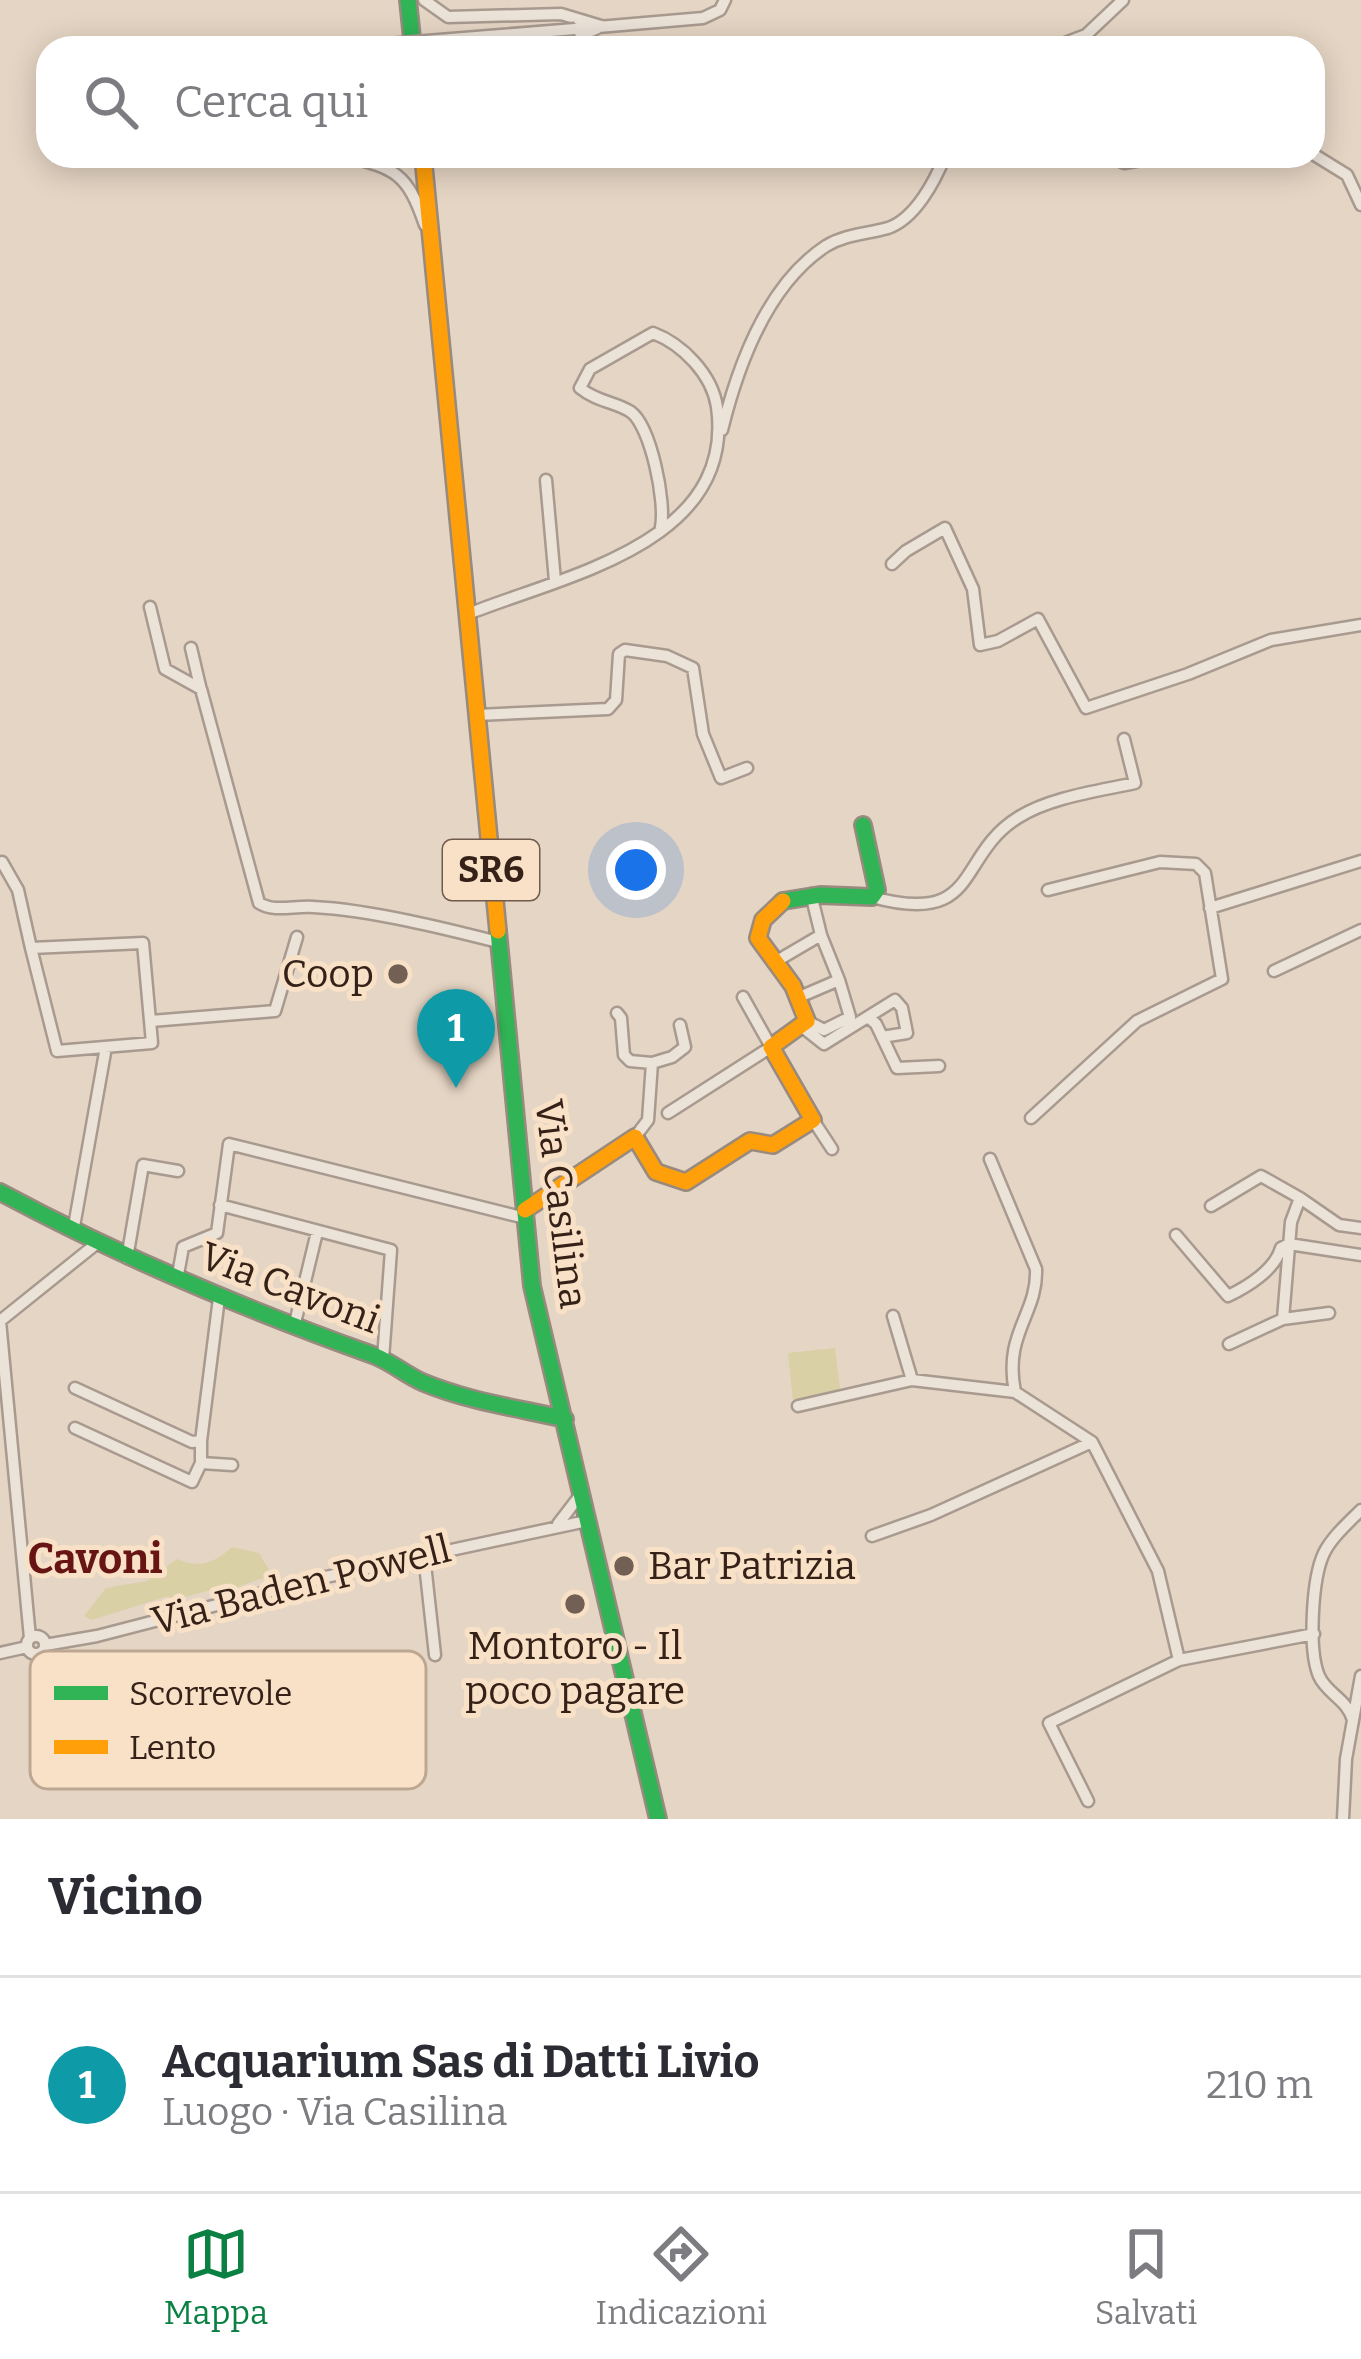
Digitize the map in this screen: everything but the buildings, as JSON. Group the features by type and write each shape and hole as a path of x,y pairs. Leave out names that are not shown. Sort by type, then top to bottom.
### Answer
{"main road":[{"path":"407,0 411,36"},
{"name":"Via Casilina","path":"424,168 532,1286 658,1819"},
{"path":"525,1214 635,1137 656,1172 686,1182 750,1141 773,1145 813,1120 771,1047 803,1023 797,998 758,938 759,926 766,913 784,901 811,894 872,897 877,890 874,862 863,825"},
{"name":"Via Cavoni","path":"0,1192 95,1244 219,1298 383,1359 420,1381 565,1419"}],"street":[{"path":"424,0 448,17 561,14 601,26"},
{"path":"488,36 703,18 720,10 725,0"},
{"path":"1083,36 1123,0"},
{"path":"579,36 601,26"},
{"path":"1325,161 1347,175 1360,201"},
{"path":"388,168 413,197 432,245"},
{"path":"468,614 615,560 703,493 757,329 779,296 831,243 904,220 940,168"},
{"path":"661,527 665,506 642,424 628,410 598,402 580,388 590,369 652,333 672,340 703,373 715,398 714,450"},
{"path":"546,480 555,581"},
{"path":"892,564 945,527 973,589 980,646 1038,619 1086,708 1271,640 1361,625"},
{"path":"150,607 165,669 201,689"},
{"path":"191,648 259,903 268,908 312,906 355,912 498,942"},
{"path":"477,715 608,709 616,700 619,654 625,650 667,656 693,668 703,734 721,778 748,768"},
{"path":"872,897 913,904 944,899 1020,816 1135,782 1124,739"},
{"path":"1210,908 1361,861"},
{"path":"2,862 18,890 31,948 57,1051 152,1043 143,943 31,948"},
{"path":"1030,1118 1138,1021 1222,979 1202,868 1188,862 1160,862 1048,890"},
{"path":"803,1023 824,1030 850,1017 811,894"},
{"path":"1274,971 1361,930"},
{"path":"775,962 821,935"},
{"path":"152,1021 275,1011 297,937"},
{"path":"797,998 838,980"},
{"path":"668,1113 771,1047 743,997"},
{"path":"803,1023 824,1044 895,1000 902,1008 907,1033 883,1037"},
{"path":"617,1013 624,1055 630,1060 652,1063 672,1057 685,1047 680,1025"},
{"path":"868,1017 897,1068 939,1066"},
{"path":"73,1232 106,1047"},
{"path":"635,1137 648,1120 652,1063"},
{"path":"813,1120 832,1149"},
{"path":"177,1280 183,1247 217,1233 229,1144 525,1214"},
{"path":"990,1159 1036,1268 1036,1281 1014,1338 1015,1392"},
{"path":"127,1258 143,1165 178,1171"},
{"path":"1211,1205 1261,1176 1339,1225 1361,1228"},
{"path":"1283,1318 1291,1222 1300,1198"},
{"path":"220,1205 391,1250 383,1359"},
{"path":"294,1327 317,1232"},
{"path":"1176,1235 1228,1296 1264,1273 1289,1244 1361,1255"},
{"path":"0,1653 28,1642 0,1321 95,1244"},
{"path":"75,1428 192,1482 201,1463 219,1298"},
{"path":"1229,1344 1283,1318 1329,1313"},
{"path":"893,1316 912,1380"},
{"path":"798,1406 912,1380 1015,1392 1092,1442 1158,1571 1179,1660"},
{"path":"75,1388 192,1442 201,1441"},
{"path":"872,1537 1092,1442"},
{"path":"201,1463 232,1465"},
{"path":"582,1490 578,1503 558,1524 596,1546"},
{"path":"1353,1720 1344,1701 1318,1674 1314,1634 1319,1565 1326,1549 1360,1510"},
{"name":"Via Baden Powell","path":"28,1642 38,1636 44,1645 589,1516"},
{"path":"424,1555 435,1655"},
{"path":"1088,1801 1049,1723 1179,1660 1314,1634"},
{"path":"1342,1819 1346,1759 1361,1676"}],"shaded area":[{"path":"835,1348 841,1396 793,1401 788,1353"},
{"path":"232,1547 259,1553 272,1575 232,1589 229,1585 170,1601 168,1596 92,1620 84,1616 106,1588 147,1581 177,1559 206,1563"}],"traffic: fast":[{"path":"408,0 412,36"},
{"path":"783,901 820,895 872,897 877,890 863,825"},
{"path":"498,931 532,1286 658,1819"},
{"path":"0,1192 137,1260 373,1355 439,1389 565,1419"}],"traffic: slow":[{"path":"424,168 498,931"},
{"path":"525,1210 635,1137 656,1172 686,1182 750,1141 773,1145 813,1120 771,1047 807,1021 793,986 758,938 763,920 783,901"}],"place":[{"name":"Coop","path":"398,974"},
{"name":"Acquarium Sas di Datti Livio","path":"456,1088"},
{"name":"Bar Patrizia","path":"624,1566"},
{"name":"Montoro - Il poco pagare","path":"575,1604"}],"district":[{"name":"Cavoni","path":"95,1559"}]}
